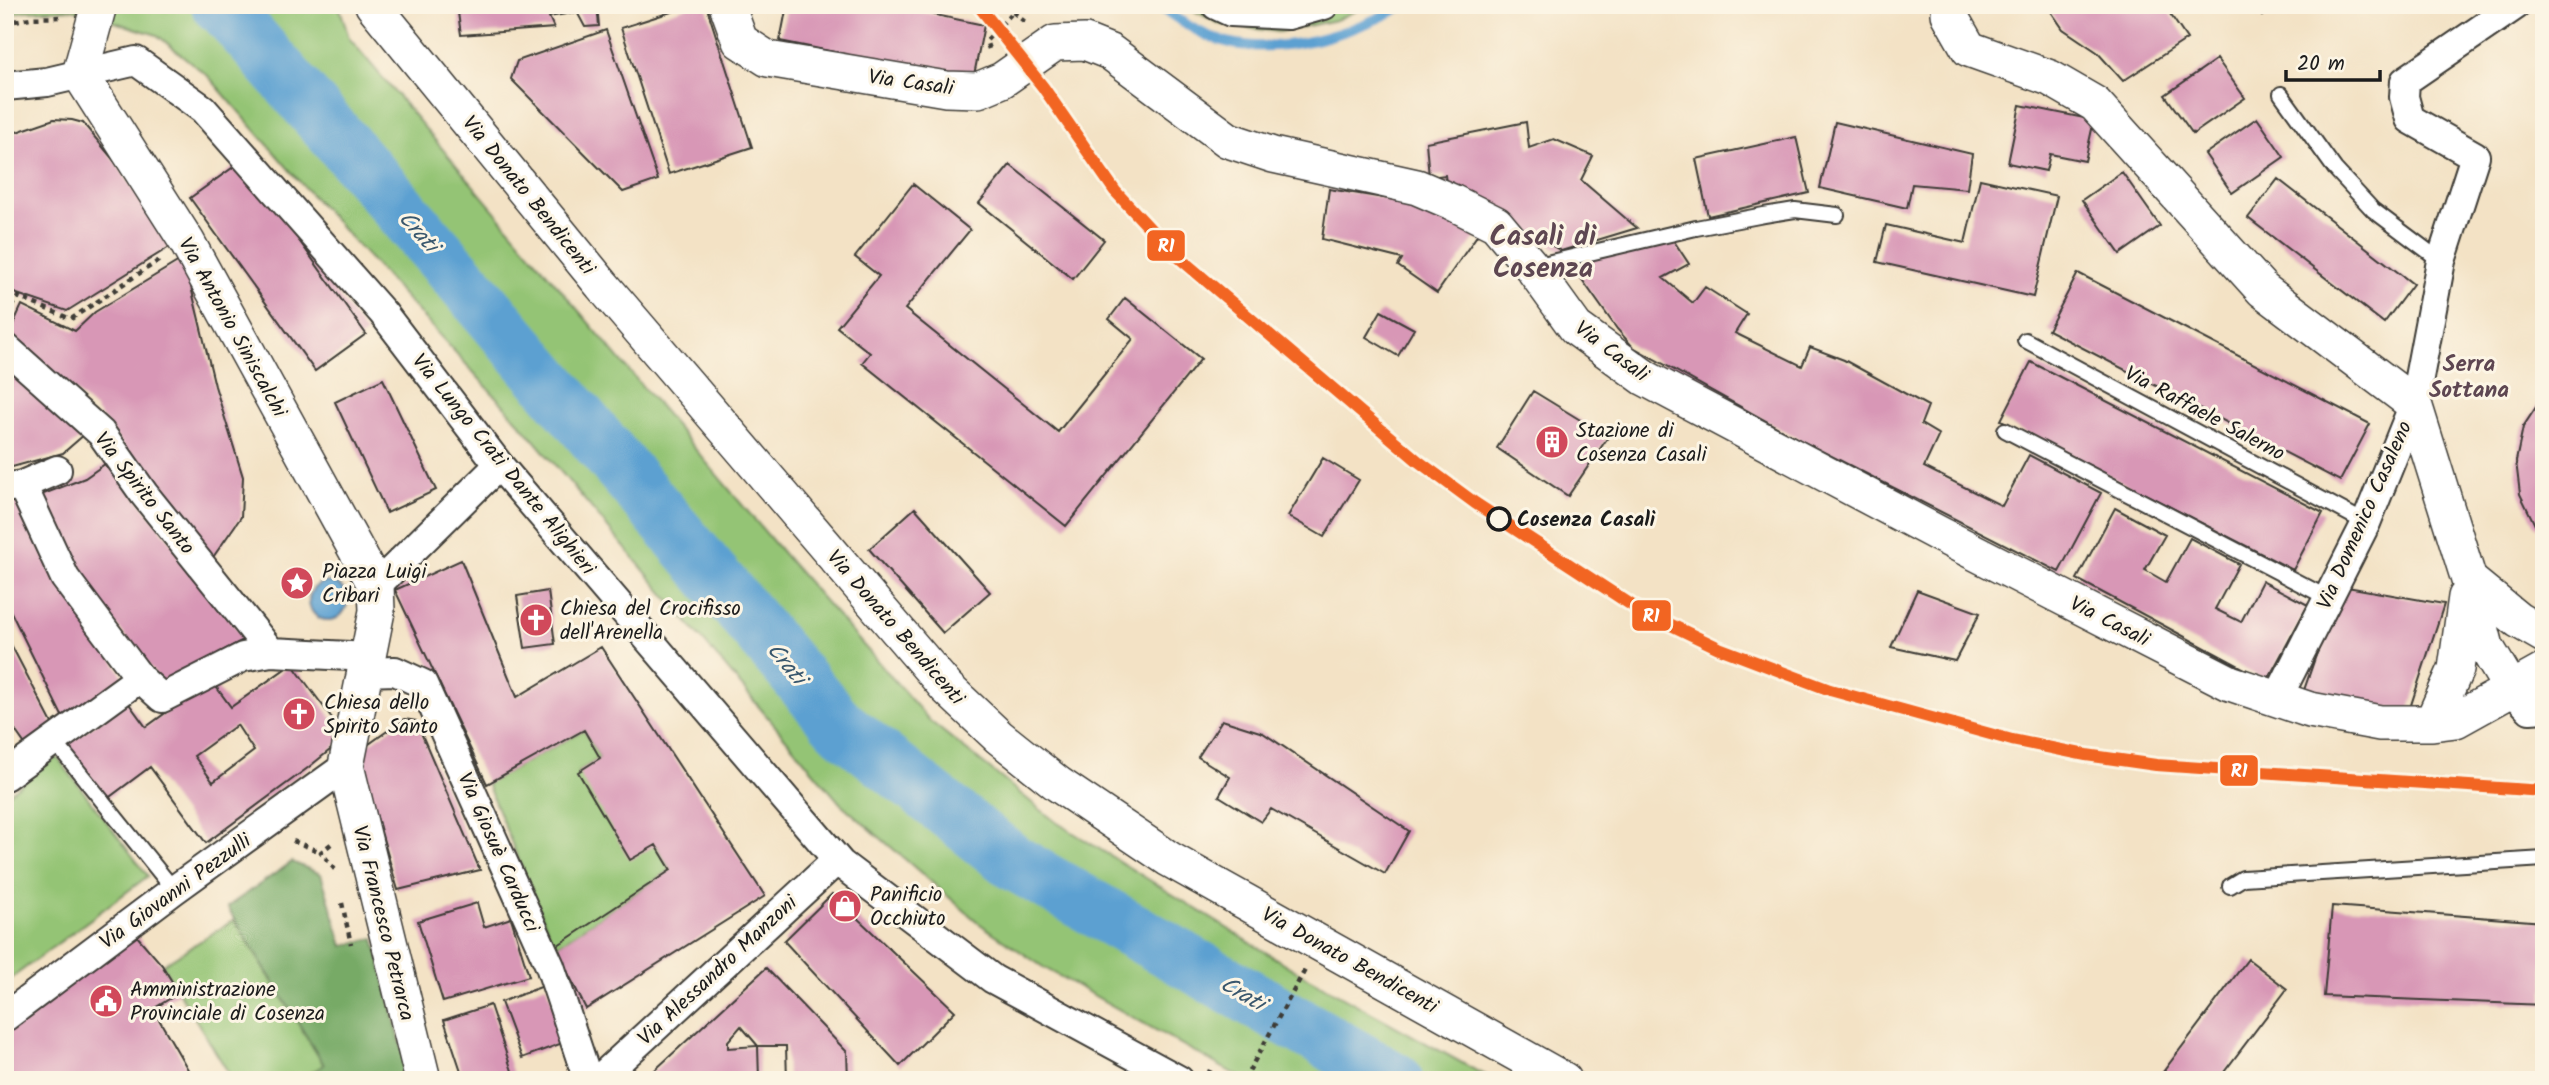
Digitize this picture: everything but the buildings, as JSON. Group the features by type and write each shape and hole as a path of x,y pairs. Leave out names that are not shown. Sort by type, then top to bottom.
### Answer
{"street":[{"name":"Via Donato Bendicenti","path":"373,5 602,285 789,504 947,688 999,737 1058,784 1169,859 1564,1080"},
{"name":"Via Casali","path":"727,5 740,41 768,59 946,89 978,90 1002,80 1055,43 1085,42 1110,51 1228,140 1273,155 1417,187 1496,223 1576,328 1645,377 1988,559 2230,683 2276,701 2380,723 2432,723 2456,720 2544,671"},
{"path":"1216,5 1231,12 1288,15 1324,5"},
{"path":"1950,5 1949,14 1969,49 2050,78 2095,104 2263,290 2414,404 2469,580 2500,640 2512,690 2530,709 2544,708"},
{"name":"Via Domenico Casaleno","path":"2276,701 2366,523 2414,404 2441,261 2474,156 2410,118 2404,97 2405,80 2516,5"},
{"path":"5,86 47,82 80,74 97,10"},
{"name":"Via Lungo Crati Dante Alighieri","path":"80,74 136,61 203,109 383,313 499,465 837,860 993,979 1179,1080"},
{"name":"Via Antonio Siniscalchi","path":"80,74 187,242 376,586"},
{"name":"Via Spirito Santo","path":"5,347 101,433 144,494 271,652"},
{"path":"346,766 377,611 376,586 499,465"},
{"path":"5,776 139,678 65,578 14,486 57,470"},
{"path":"2469,580 2518,620 2544,635"},
{"path":"2432,723 2456,669 2469,580"},
{"name":"Via Giosuè Carducci","path":"139,678 162,698 243,657 271,652 367,664 395,671 423,684 550,965 588,1080"},
{"name":"Via Giovanni Pezzulli","path":"5,1017 346,766"},
{"name":"Via Francesco Petrarca","path":"346,766 423,1080"},
{"name":"Via Alessandro Manzoni","path":"598,1080 837,860"}],"lane":[{"path":"2281,94 2335,169 2373,210 2441,261"},
{"path":"1532,267 1696,228 1764,215 1795,210 1837,215"},
{"name":"Via Raffaele Salerno","path":"2025,340 2366,523"},
{"path":"2005,430 2328,598"},
{"path":"55,742 174,890"},
{"path":"2230,886 2243,878 2544,859"}],"path":[{"path":"986,41 1013,12 1010,5"},
{"path":"5,23 97,10"},
{"path":"5,315 18,297 71,319 187,242"},
{"path":"285,837 321,852"},
{"path":"1244,1080 1308,965"}],"green space":[{"path":"5,5 339,5 349,38 792,564 930,721 1056,822 1296,971 1493,1080 1245,1080 1043,967 980,924 840,803 518,421 306,189 209,77 157,35 72,9 24,11 5,16"},
{"path":"1183,5 1368,5 1336,20 1278,32 1220,24"},
{"path":"584,730 600,758 578,772 656,845 671,870 555,947 487,784"},
{"path":"57,757 148,876 5,983 5,796"},
{"path":"292,862 321,874 343,946 374,938 410,1080 300,1080 324,1065 227,907"},
{"path":"234,920 324,1065 300,1080 233,1080 162,965"}],"water":[{"path":"328,582 342,587 347,601 342,615 328,620 314,615 309,601 314,587"}],"waterway":[{"name":"Crati","path":"219,5 462,280 839,725 1013,862 1395,1080"},
{"path":"1157,5 1193,28 1223,41 1249,46 1276,46 1330,36 1405,5"}],"transit line":[{"name":"R1","path":"978,5 1043,87 1115,191 1169,249 1418,461 1475,503 1636,608 1719,648 1830,690 2012,740 2086,755 2156,765 2544,791"}],"place":[{"name":"Stazione di Cosenza Casali","path":"1552,442"},
{"name":"Cosenza Casali","path":"1499,519"},
{"name":"Piazza Luigi Cribari","path":"297,583"},
{"name":"Chiesa del Crocifisso dell'Arenella","path":"536,620"},
{"name":"Chiesa dello Spirito Santo","path":"299,714"},
{"name":"Panificio Occhiuto","path":"845,906"},
{"name":"Amministrazione Provinciale di Cosenza","path":"106,1001"}],"district":[{"name":"Casali di Cosenza","path":"1543,251"},
{"name":"Serra Sottana","path":"2469,376"}]}
